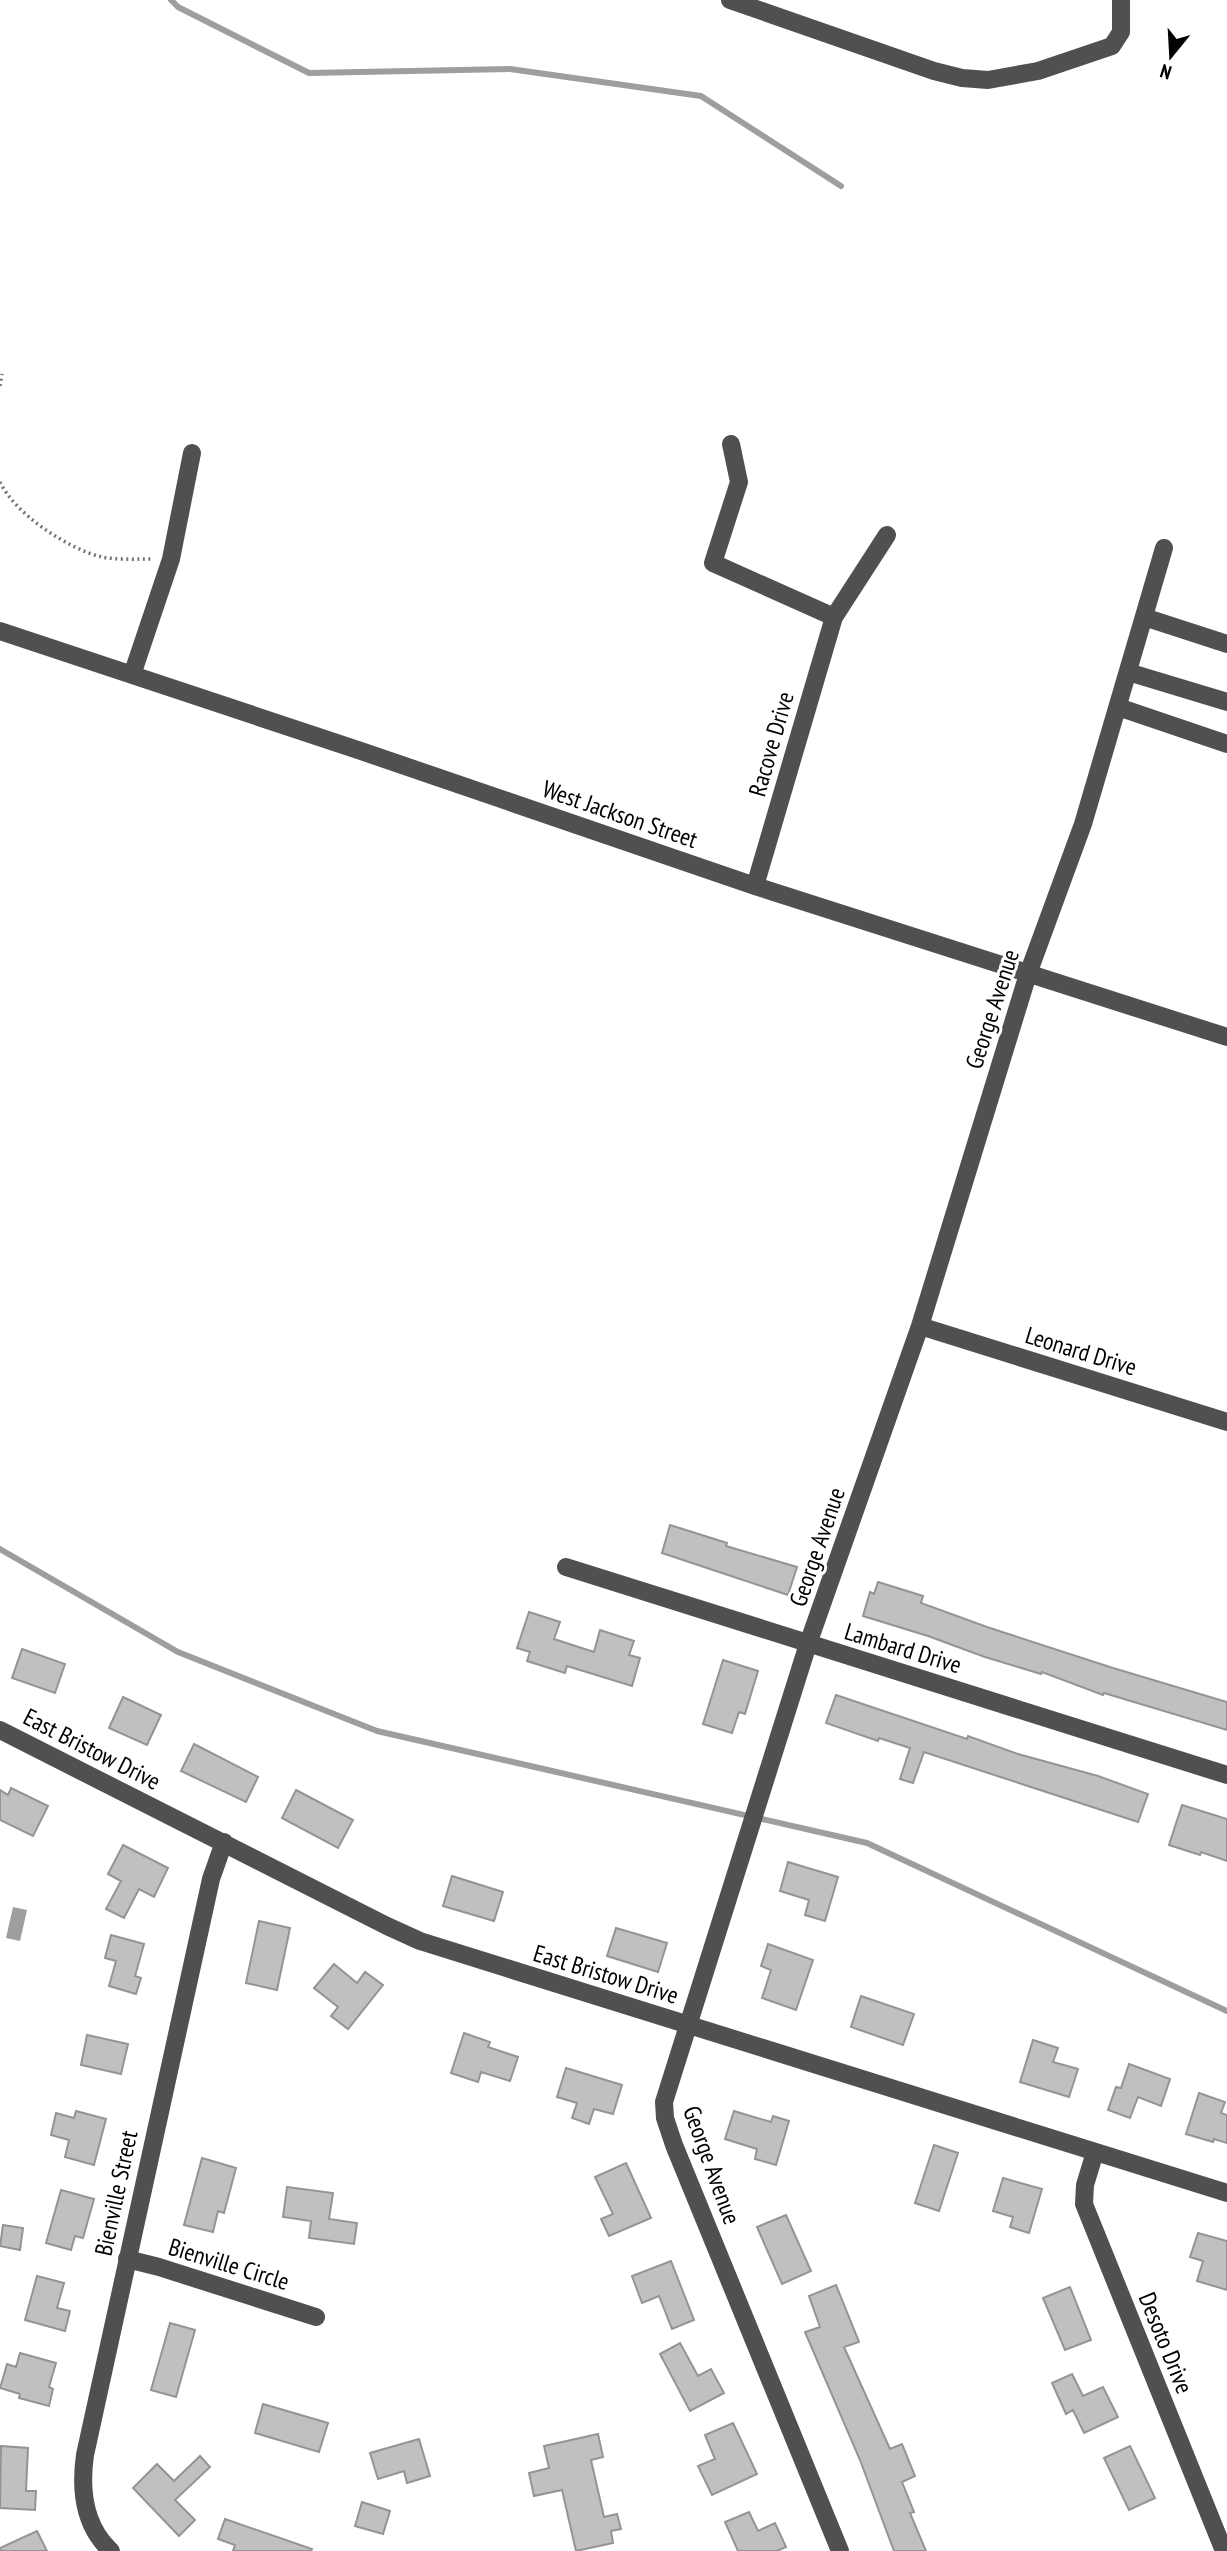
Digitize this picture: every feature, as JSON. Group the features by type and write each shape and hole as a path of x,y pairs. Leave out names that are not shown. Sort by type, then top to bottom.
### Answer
{"street":[{"path":"730,0 934,71 962,78 988,80 1038,71 1112,46 1121,32 1121,0"},
{"path":"731,444 739,482 713,563 834,617"},
{"path":"132,675 171,559 192,453"},
{"name":"Racove Drive","path":"755,886 834,617 887,535"},
{"name":"George Avenue","path":"840,2551 664,2118 664,2102 808,1644 920,1326 1028,974 1083,824 1164,548"},
{"path":"1144,617 1227,644"},
{"name":"West Jackson Street","path":"0,631 755,886 1227,1037"},
{"path":"1128,672 1227,702"},
{"path":"1118,707 1227,744"},
{"name":"Leonard Drive","path":"920,1326 1227,1423"},
{"name":"Lambard Drive","path":"566,1567 1227,1775"},
{"name":"East Bristow Drive","path":"0,1730 420,1941 1227,2193"},
{"name":"Bienville Street","path":"111,2551 97,2534 88,2515 82,2477 211,1879 223,1842"},
{"name":"Desoto Drive","path":"1095,2152 1083,2196 1087,2214 1224,2551"},
{"name":"Bienville Circle","path":"127,2259 316,2317"}],"path":[{"path":"0,386 2,374"},
{"path":"0,482 15,504 55,535 82,551 106,558 171,559"}],"shaded area":[{"path":"13,1907 27,1910 20,1941 6,1938"}],"building":[{"path":"670,1525 727,1543 726,1546 797,1567 788,1595 662,1553"},
{"path":"878,1582 923,1596 921,1603 987,1627 1227,1702 1227,1730 1104,1693 1103,1695 1042,1672 1041,1674 985,1657 863,1616 870,1592 874,1594"},
{"path":"529,1612 560,1622 554,1639 594,1652 600,1630 634,1641 629,1655 640,1658 632,1686 567,1666 565,1673 527,1661 530,1652 517,1648"},
{"path":"22,1649 65,1664 55,1693 12,1678"},
{"path":"723,1660 758,1671 745,1714 739,1712 732,1733 703,1724"},
{"path":"836,1695 967,1739 968,1736 1148,1794 1138,1822 924,1752 913,1783 900,1779 910,1748 879,1738 878,1741 826,1723"},
{"path":"123,1697 161,1715 147,1745 109,1728"},
{"path":"194,1744 258,1777 246,1802 181,1771"},
{"path":"11,1788 48,1806 33,1836 0,1820 0,1790 8,1795"},
{"path":"296,1790 353,1820 338,1848 282,1818"},
{"path":"1182,1805 1227,1819 1227,1861 1169,1845"},
{"path":"123,1845 168,1868 154,1897 139,1889 124,1918 106,1909 121,1881 108,1874"},
{"path":"788,1862 838,1877 825,1921 805,1915 809,1900 780,1891"},
{"path":"452,1876 503,1892 494,1921 443,1906"},
{"path":"259,1921 290,1928 277,1990 246,1983"},
{"path":"616,1928 667,1943 658,1972 607,1956"},
{"path":"111,1935 144,1944 135,1976 141,1978 136,1994 109,1986 116,1961 105,1958"},
{"path":"768,1944 813,1960 796,2010 762,1998 771,1970 761,1966"},
{"path":"334,1964 357,1983 365,1972 383,1985 348,2029 331,2016 338,2007 314,1988"},
{"path":"861,1996 914,2014 903,2045 851,2027"},
{"path":"464,2033 490,2042 488,2047 518,2057 510,2081 481,2072 478,2082 451,2073"},
{"path":"87,2035 128,2044 121,2074 81,2065"},
{"path":"1033,2040 1058,2048 1053,2062 1078,2069 1069,2097 1020,2082"},
{"path":"1129,2064 1170,2079 1161,2106 1138,2097 1130,2118 1108,2110 1116,2087 1121,2088"},
{"path":"566,2068 622,2085 613,2114 594,2109 589,2124 572,2118 577,2103 557,2097"},
{"path":"1199,2093 1225,2102 1221,2113 1227,2115 1227,2143 1186,2134"},
{"path":"76,2111 106,2119 94,2165 65,2157 69,2140 51,2135 56,2113 74,2118"},
{"path":"734,2111 771,2122 773,2116 789,2121 776,2165 755,2159 757,2149 725,2139"},
{"path":"934,2145 958,2153 939,2211 915,2203"},
{"path":"202,2158 236,2168 224,2213 218,2211 213,2232 184,2225"},
{"path":"626,2163 651,2218 609,2236 601,2219 613,2214 595,2177"},
{"path":"1003,2178 1042,2189 1029,2233 1010,2227 1013,2217 993,2211"},
{"path":"287,2187 333,2193 329,2219 357,2223 354,2244 309,2238 311,2221 283,2217"},
{"path":"61,2190 94,2199 83,2238 75,2236 71,2250 46,2243"},
{"path":"786,2215 811,2271 782,2284 757,2227"},
{"path":"3,2225 23,2228 20,2250 0,2246"},
{"path":"1198,2233 1227,2241 1227,2290 1197,2281 1203,2261 1190,2257"},
{"path":"671,2261 694,2320 672,2329 659,2296 642,2303 632,2276"},
{"path":"37,2276 64,2283 57,2308 70,2311 65,2331 25,2320"},
{"path":"836,2285 859,2342 844,2347 890,2449 902,2444 915,2476 902,2482 914,2512 910,2513 926,2551 894,2551 860,2460 805,2332 820,2327 809,2296"},
{"path":"1070,2287 1091,2340 1065,2350 1043,2298"},
{"path":"170,2323 195,2330 176,2397 151,2390"},
{"path":"680,2343 698,2376 711,2369 724,2393 690,2411 660,2354"},
{"path":"20,2353 56,2363 49,2387 53,2389 49,2406 19,2398 20,2394 0,2388 7,2364 16,2367"},
{"path":"1072,2374 1083,2396 1103,2387 1118,2417 1084,2433 1073,2410 1066,2414 1052,2383"},
{"path":"263,2404 328,2423 319,2452 255,2433"},
{"path":"733,2423 757,2474 712,2495 698,2466 715,2459 705,2435"},
{"path":"598,2434 603,2457 591,2460 604,2517 617,2514 621,2529 611,2531 613,2543 576,2551 562,2490 534,2496 529,2473 549,2468 544,2446"},
{"path":"419,2439 430,2476 407,2483 404,2471 378,2479 370,2453"},
{"path":"1,2446 28,2448 26,2491 36,2491 35,2510 0,2508"},
{"path":"1130,2446 1155,2498 1129,2510 1104,2458"},
{"path":"200,2456 210,2467 175,2500 195,2520 179,2536 133,2488 157,2464 174,2481"},
{"path":"362,2502 390,2511 383,2534 355,2526"},
{"path":"749,2512 758,2531 775,2523 786,2547 777,2551 738,2551 725,2522"},
{"path":"225,2519 312,2549 233,2551 235,2545 218,2539"},
{"path":"37,2531 47,2551 0,2551 0,2548"}],"waterway":[{"path":"171,0 178,7 309,73 510,69 701,96 841,186"},
{"path":"0,1549 178,1652 377,1731 867,1843 1227,2011"}]}
